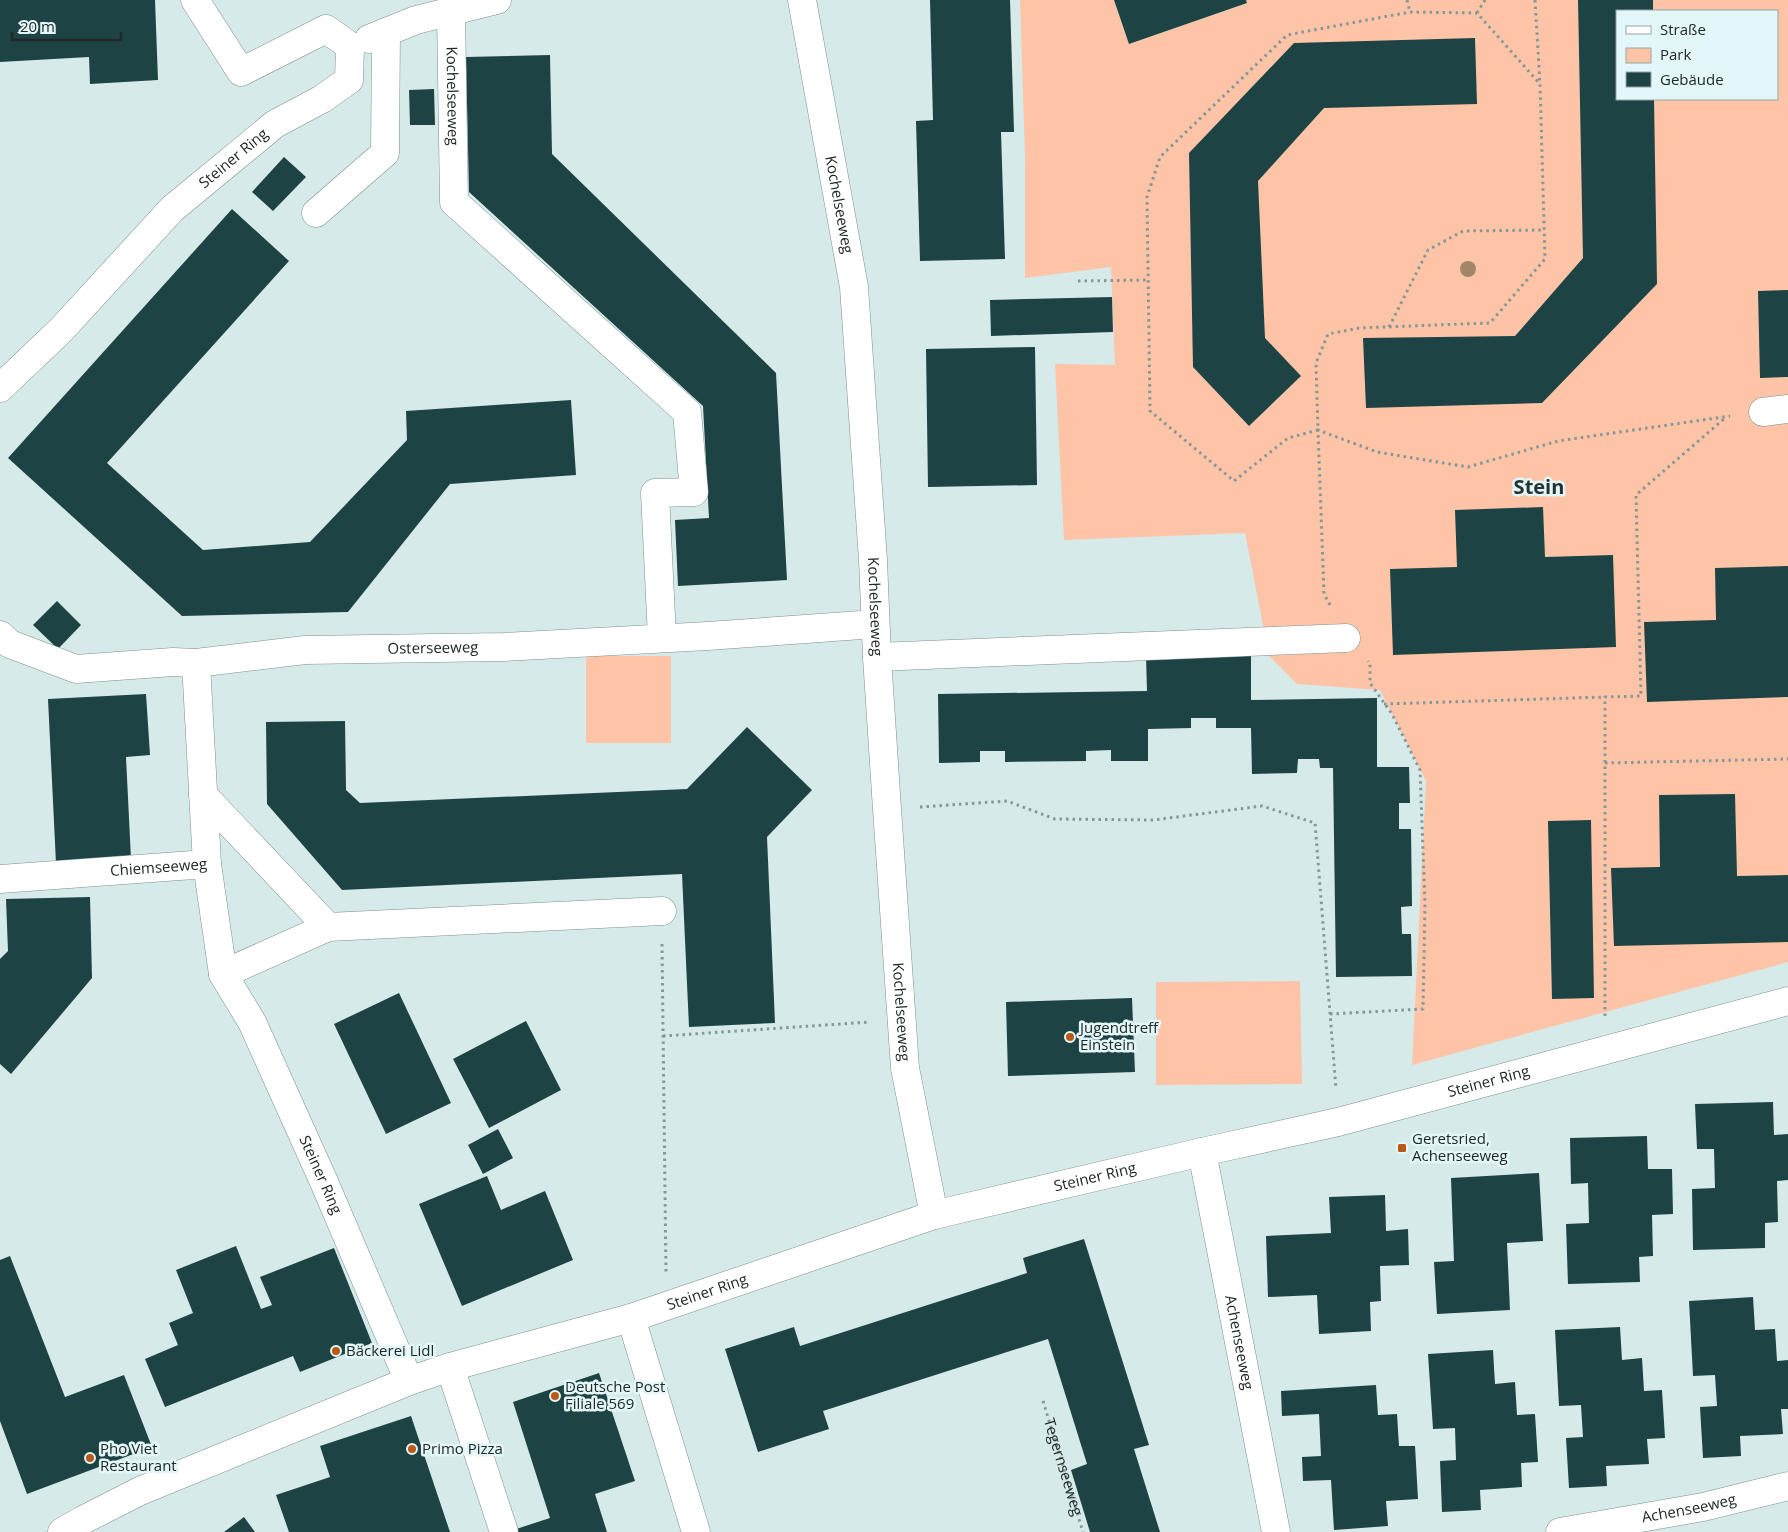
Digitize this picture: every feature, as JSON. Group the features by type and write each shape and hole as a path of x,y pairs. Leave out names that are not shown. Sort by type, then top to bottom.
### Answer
{"street":[{"path":"195,0 241,72 326,29 350,46 416,20 497,0"},
{"name":"Kochelseeweg","path":"802,0 854,287 873,560 886,808 905,1068 934,1215"},
{"name":"Kochelseeweg","path":"451,12 454,202 687,412 694,492 655,493 662,638"},
{"path":"316,213 385,153 386,32"},
{"name":"Steiner Ring","path":"0,388 61,330 172,209 275,124 322,99 349,80 350,46"},
{"name":"Osterseeweg","path":"0,635 10,644 76,669 173,662 196,663 305,650 503,647 875,624"},
{"path":"877,657 1346,638"},
{"path":"196,663 207,864"},
{"path":"203,795 328,927"},
{"name":"Chiemseeweg","path":"0,879 207,864 223,974"},
{"path":"223,974 328,927 662,911"},
{"name":"Steiner Ring","path":"223,974 252,1022 324,1182 409,1380"},
{"name":"Steiner Ring","path":"62,1532 140,1491 409,1380 631,1318 934,1215 1338,1122 1788,1001"},
{"name":"Achenseeweg","path":"1202,1152 1276,1532"},
{"path":"631,1318 696,1532"},
{"path":"450,1367 504,1532"},
{"name":"Achenseeweg","path":"1560,1532 1703,1507 1788,1486"}],"path":[{"path":"1407,0 1410,12"},
{"path":"1477,13 1485,0"},
{"path":"1330,1014 1423,1009 1425,904 1420,770 1392,714 1370,683 1370,663 1346,638 1324,594 1316,363 1328,334 1359,328 1490,323 1545,259 1540,84 1535,0"},
{"path":"1540,84 1477,13 1410,12 1288,35 1160,157 1147,197 1150,410 1234,481 1288,438 1318,430 1377,452 1468,467 1558,441 1776,410"},
{"path":"1390,327 1428,250 1463,231 1544,230"},
{"path":"1078,281 1148,280"},
{"path":"1384,704 1641,696 1636,495 1726,417"},
{"path":"1605,697 1606,1049"},
{"path":"1605,763 1788,759"},
{"path":"886,808 1007,802 1055,819 1153,820 1262,806 1315,823 1338,1122"},
{"path":"662,911 667,1306"},
{"path":"664,1036 902,1020"},
{"name":"Tegernseeweg","path":"1043,1401 1083,1532"}],"green space":[{"path":"1020,0 1114,0 1129,44 1247,3 1246,0 1788,0 1788,962 1412,1065 1426,781 1380,690 1297,684 1269,656 1245,533 1064,540 1055,364 1115,365 1111,267 1025,278 1025,158"},
{"path":"586,656 671,656 671,743 586,743"},
{"path":"1300,981 1302,1084 1156,1085 1156,982"}],"building":[{"path":"0,0 155,0 158,80 90,84 89,57 0,62"},
{"path":"930,0 1010,0 1014,132 1001,132 1005,259 920,261 916,121 933,120"},
{"path":"1114,0 1246,0 1247,3 1129,44"},
{"path":"1578,0 1653,0 1653,10 1616,10 1616,100 1654,100 1657,284 1542,403 1366,408 1363,338 1515,336 1583,258"},
{"path":"1475,38 1477,104 1324,108 1258,181 1265,338 1301,376 1249,426 1193,367 1189,153 1294,43"},
{"path":"550,55 552,154 776,373 787,580 678,586 675,520 709,518 703,406 469,192 466,57"},
{"path":"434,89 435,125 410,125 409,90"},
{"path":"284,157 306,177 273,211 252,192"},
{"path":"232,209 289,261 107,463 203,550 310,542 407,440 406,411 571,400 576,475 450,484 348,612 182,616 8,458"},
{"path":"1788,290 1788,377 1760,378 1758,291"},
{"path":"1112,297 1113,332 991,336 990,300"},
{"path":"1035,347 1037,485 928,487 926,349"},
{"path":"1543,507 1545,557 1613,555 1616,647 1393,655 1390,569 1457,567 1455,510"},
{"path":"1788,566 1788,697 1647,702 1644,622 1716,620 1715,568"},
{"path":"57,601 81,625 58,649 33,625"},
{"path":"1251,656 1251,700 1377,698 1377,767 1409,767 1410,803 1399,803 1399,829 1411,829 1412,906 1401,907 1402,934 1411,934 1412,976 1336,977 1333,768 1320,768 1319,759 1298,759 1297,773 1252,774 1251,728 1216,728 1216,718 1191,718 1191,728 1148,729 1148,761 1111,761 1111,750 1086,751 1086,761 1005,762 1005,751 980,751 980,762 939,763 938,694 1147,691 1146,657"},
{"path":"146,694 150,755 126,757 131,859 56,863 48,699"},
{"path":"345,721 346,790 360,803 687,789 747,727 812,790 767,837 775,1023 689,1027 682,874 342,890 267,804 266,722"},
{"path":"1735,794 1737,876 1788,875 1788,942 1614,946 1611,868 1660,867 1659,795"},
{"path":"1591,820 1594,998 1552,999 1548,821"},
{"path":"90,897 92,978 11,1074 0,1064 0,959 8,951 6,899"},
{"path":"399,993 451,1103 386,1134 334,1024"},
{"name":"Jugendtreff Einstein","path":"1132,998 1135,1072 1008,1076 1006,1002"},
{"path":"526,1021 561,1090 489,1128 453,1059"},
{"path":"1773,1102 1774,1135 1788,1134 1788,1180 1777,1181 1778,1222 1765,1223 1765,1248 1693,1250 1692,1189 1715,1188 1714,1149 1697,1149 1695,1104"},
{"path":"498,1129 513,1158 483,1174 468,1145"},
{"path":"1647,1136 1648,1169 1672,1169 1673,1214 1652,1215 1653,1256 1639,1257 1640,1282 1568,1284 1566,1224 1589,1223 1588,1183 1571,1184 1570,1138"},
{"path":"1539,1173 1543,1241 1507,1243 1510,1310 1437,1314 1434,1262 1454,1261 1451,1178"},
{"path":"487,1176 501,1210 545,1191 573,1260 462,1306 419,1204"},
{"path":"1385,1195 1386,1231 1408,1229 1409,1265 1380,1266 1381,1301 1370,1302 1371,1331 1319,1334 1317,1295 1268,1297 1266,1236 1331,1233 1329,1197"},
{"path":"1084,1239 1149,1445 1134,1449 1160,1532 1090,1532 1071,1470 1087,1464 1048,1339 823,1411 829,1429 758,1452 725,1349 794,1327 800,1346 1027,1273 1023,1258"},
{"path":"236,1246 261,1309 272,1305 260,1277 334,1248 372,1343 300,1372 293,1356 165,1407 145,1359 178,1345 169,1323 193,1313 176,1270"},
{"path":"10,1256 65,1397 124,1375 152,1447 27,1494 0,1421 0,1260"},
{"path":"1753,1297 1755,1330 1775,1329 1777,1361 1788,1360 1788,1409 1781,1409 1783,1434 1740,1436 1741,1456 1703,1458 1700,1407 1717,1406 1715,1375 1693,1376 1689,1301"},
{"path":"1620,1327 1622,1360 1642,1358 1644,1391 1662,1390 1665,1438 1647,1439 1649,1464 1606,1466 1607,1486 1569,1488 1566,1438 1583,1437 1581,1405 1559,1406 1555,1330"},
{"path":"1493,1350 1495,1384 1515,1382 1517,1415 1535,1414 1538,1462 1521,1463 1522,1487 1480,1490 1481,1510 1442,1512 1440,1461 1456,1460 1455,1428 1433,1429 1428,1354"},
{"path":"599,1373 635,1481 595,1494 607,1532 507,1532 550,1518 513,1402"},
{"path":"1376,1385 1378,1415 1397,1414 1399,1446 1415,1446 1418,1499 1386,1501 1388,1526 1334,1530 1331,1480 1303,1481 1302,1457 1321,1456 1319,1414 1282,1416 1281,1391"},
{"path":"411,1416 450,1532 289,1532 276,1495 330,1477 320,1446"},
{"path":"244,1517 255,1532 224,1532"}],"place":[{"name":"Jugendtreff Einstein","path":"1070,1037"},
{"name":"Geretsried, Achenseeweg","path":"1402,1148"},
{"name":"Bäckerei Lidl","path":"336,1351"},
{"name":"Deutsche Post Filiale 569","path":"555,1396"},
{"name":"Primo Pizza","path":"412,1449"},
{"name":"Pho Viet Restaurant","path":"90,1458"}],"district":[{"name":"Stein","path":"1539,487"}]}
